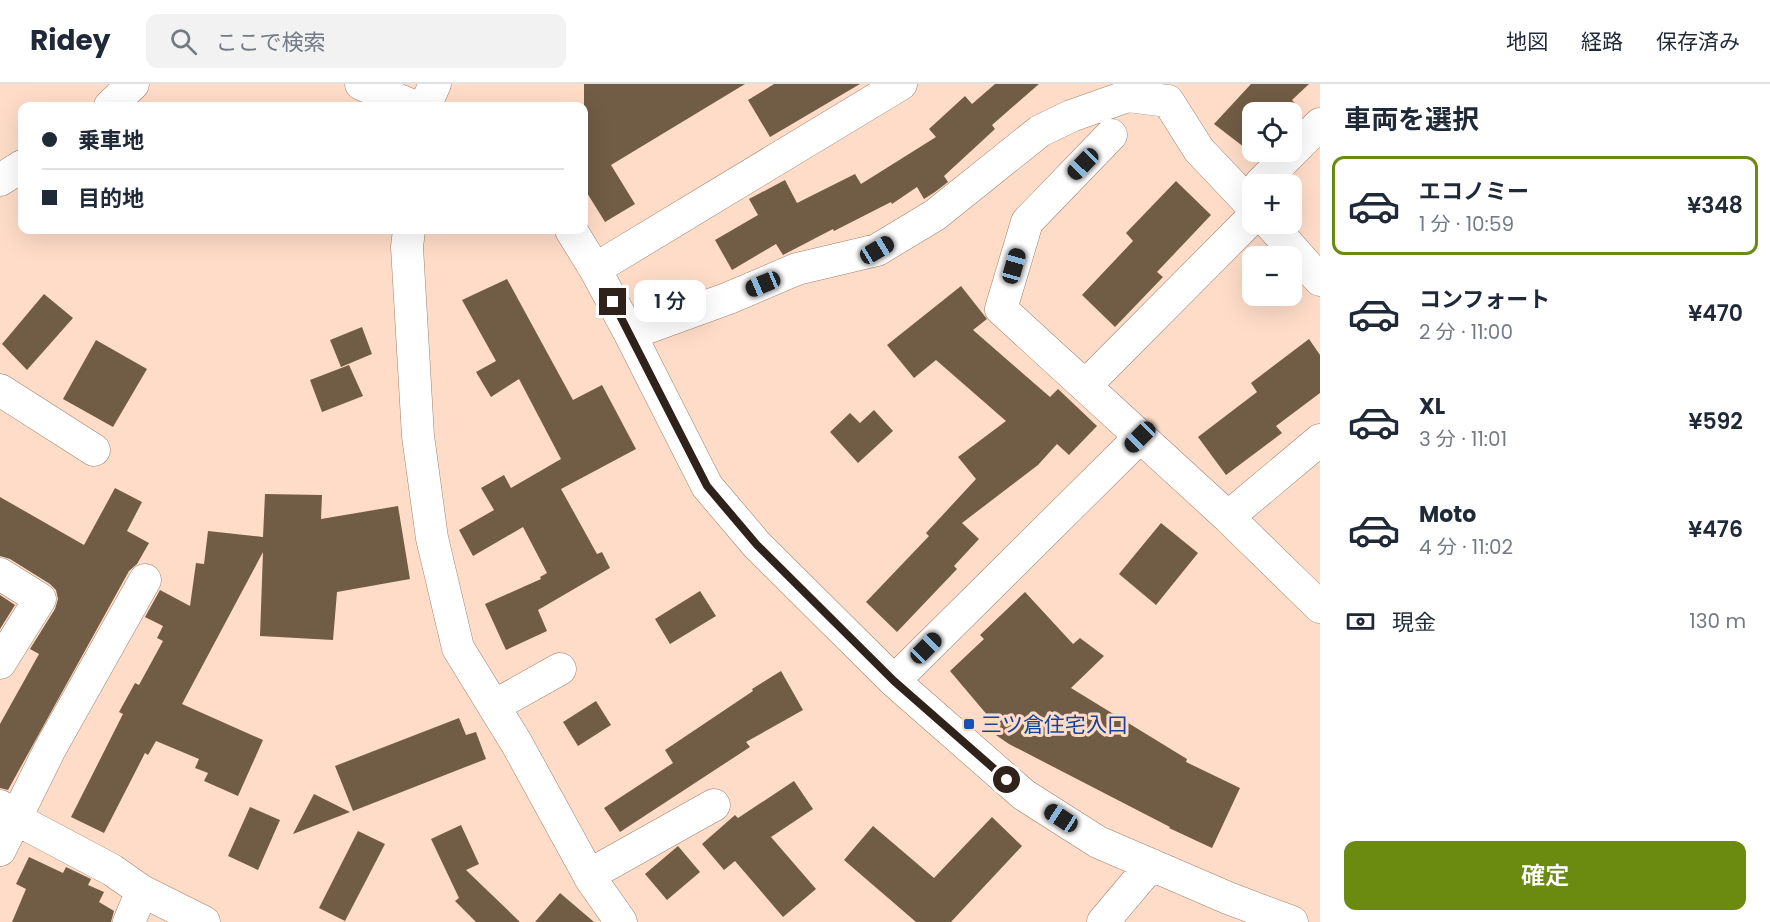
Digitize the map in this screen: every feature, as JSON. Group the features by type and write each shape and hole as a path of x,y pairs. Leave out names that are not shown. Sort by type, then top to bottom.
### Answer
{"street":[{"path":"114,102 133,84"},
{"path":"361,84 404,102"},
{"path":"427,102 435,84"},
{"path":"595,269 901,84"},
{"path":"630,334 729,298 797,270 877,250 935,215 1040,131 1071,116 1128,96 1168,101 1198,150 1242,190"},
{"path":"1276,174 1320,124"},
{"path":"1111,135 1027,222 1001,309 1228,517 1320,607"},
{"path":"0,180 18,169"},
{"path":"1085,386 1242,212"},
{"path":"409,234 407,247 418,436 432,538 458,648 494,706 589,875 621,922"},
{"path":"573,234 630,334 707,486 757,545 894,681 1024,795 1098,842 1228,898 1292,922"},
{"path":"1279,234 1320,280"},
{"path":"0,390 94,450"},
{"path":"894,681 1140,437"},
{"path":"1228,517 1300,474 1320,440"},
{"path":"0,574 40,599 0,663"},
{"path":"0,850 7,812 50,749 145,580"},
{"path":"494,706 560,669"},
{"path":"589,875 714,805"},
{"path":"7,812 112,870 142,891 204,922"},
{"path":"1103,922 1151,864"},
{"path":"129,922 142,891"}],"building":[{"path":"584,84 745,84 611,165 635,204 605,222 588,194 588,102 584,102"},
{"path":"774,84 860,84 770,137 748,100"},
{"path":"995,84 1039,84 992,125 995,129 944,176 948,182 935,192 924,199 917,187 892,204 891,202 834,231 833,229 783,255 776,244 732,270 715,240 758,215 749,199 785,180 797,203 855,174 861,184 936,137 929,129 965,96 972,104"},
{"path":"1251,84 1309,84 1292,100 1294,102 1242,102 1242,146 1214,124"},
{"path":"1176,181 1211,215 1157,272 1163,277 1115,327 1082,295 1133,241 1126,233"},
{"path":"507,279 573,400 602,385 636,449 561,489 597,554 602,552 610,568 538,610 547,631 506,650 485,604 541,579 540,577 547,573 523,527 473,556 459,530 494,510 481,488 504,475 511,488 561,459 519,379 491,397 476,372 496,361 462,300"},
{"path":"961,286 987,319 973,330 1050,397 1058,389 1097,426 1069,455 1057,444 1038,465 962,523 979,539 954,566 957,569 897,632 866,602 929,536 926,533 976,479 958,457 1006,421 936,360 914,378 887,345"},
{"path":"44,294 73,318 27,370 2,344"},
{"path":"362,327 372,354 341,367 330,340"},
{"path":"1309,339 1320,355 1320,393 1276,426 1282,433 1226,475 1198,437 1257,392 1251,383"},
{"path":"96,340 147,369 113,427 63,399"},
{"path":"349,365 363,396 322,412 310,380"},
{"path":"874,410 893,431 858,463 830,432 850,413 860,423"},
{"path":"115,488 142,502 127,531 149,543 137,564 129,571 8,790 0,788 0,724 39,654 30,649 55,609 58,599 56,590 50,584 10,559 0,556 0,497 84,545"},
{"path":"265,494 322,495 321,519 398,506 410,579 337,592 333,640 260,636 263,552 182,704 263,740 238,796 204,781 208,773 195,768 199,759 156,741 148,755 145,753 104,833 71,817 123,714 119,712 135,683 139,685 163,641 157,638 163,626 145,617 160,590 190,606 196,563 204,564 208,531 263,537"},
{"path":"1161,523 1198,553 1156,605 1119,574"},
{"path":"700,591 716,616 670,644 655,619"},
{"path":"1025,592 1073,644 1080,638 1104,656 1071,688 1187,759 1186,762 1240,788 1212,848 1169,828 1009,744 987,729 994,723 950,671 984,639 980,635"},
{"path":"0,595 15,605 0,629"},
{"path":"781,671 803,710 746,742 750,747 620,832 604,808 673,763 665,750"},
{"path":"596,701 611,725 578,746 563,722"},
{"path":"459,718 466,735 476,732 486,759 353,811 335,766"},
{"path":"794,781 813,809 771,837 816,889 783,917 735,861 724,870 702,844 735,815 738,818"},
{"path":"314,794 350,812 293,834"},
{"path":"250,807 280,820 258,870 228,856"},
{"path":"992,817 1022,846 951,922 916,922 844,860 873,826 934,878"},
{"path":"461,825 479,864 466,870 520,922 476,922 455,901 459,898 431,839"},
{"path":"358,831 385,844 345,921 319,908"},
{"path":"678,846 700,872 667,900 645,874"},
{"path":"29,857 63,873 66,867 91,879 88,885 104,892 99,902 114,911 111,922 12,922 26,889 16,884"},
{"path":"560,893 594,922 535,922"}],"place":[{"name":"三ツ倉住宅入口","path":"969,724"}],"route":[{"path":"613,302 707,486 757,545 894,681 1007,780"}]}
